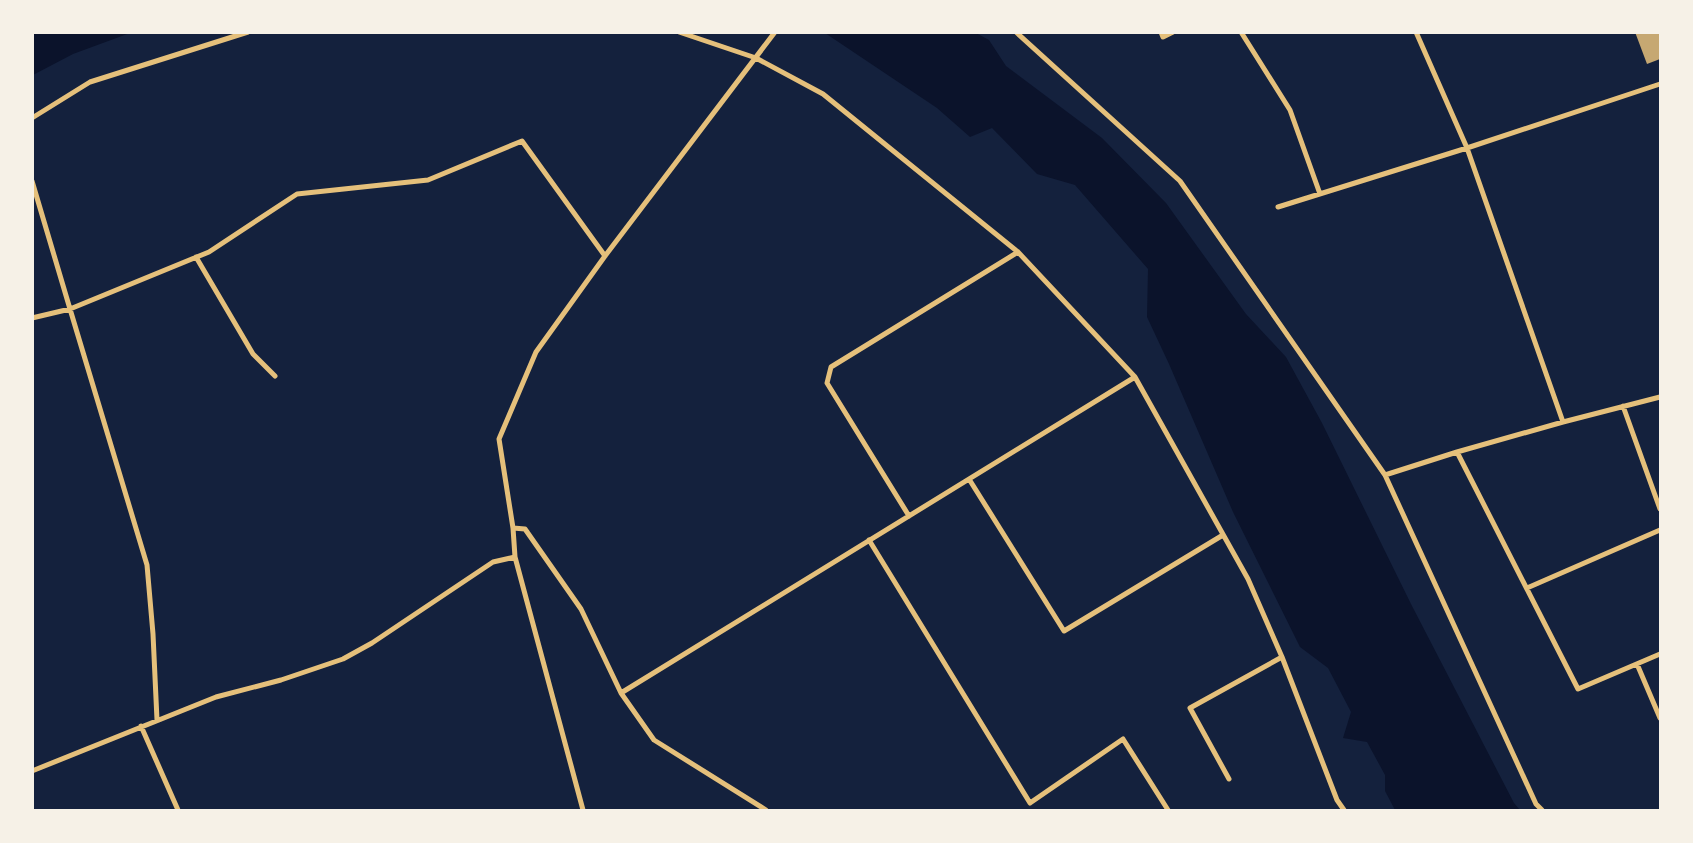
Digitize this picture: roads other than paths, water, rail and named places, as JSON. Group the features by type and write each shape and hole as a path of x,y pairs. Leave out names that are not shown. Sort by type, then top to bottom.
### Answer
{"street":[{"path":"32,118 90,82 248,32"},
{"path":"679,32 756,58 823,94 1018,252 1134,377 1248,579 1282,657 1337,800 1344,810"},
{"path":"583,810 515,556 513,528 499,439 536,352 605,256 775,32"},
{"path":"1016,32 1180,180 1385,475 1536,804 1542,810"},
{"path":"1161,32 1163,37 1173,32"},
{"path":"1241,32 1290,110 1320,194"},
{"path":"1416,32 1467,148 1563,422"},
{"path":"1278,207 1467,148 1660,84"},
{"path":"32,318 70,309 209,252 297,194 428,180 522,141 605,256"},
{"path":"32,181 147,564 153,634 157,720"},
{"path":"909,516 827,383 831,366 1018,252"},
{"path":"196,257 253,354 274,376"},
{"path":"621,693 1134,377"},
{"path":"1385,475 1457,452 1660,397"},
{"path":"1623,406 1660,509"},
{"path":"1457,452 1578,689 1660,654"},
{"path":"969,478 1064,631 1223,535"},
{"path":"513,528 525,529 581,608 621,693 654,740 766,810"},
{"path":"1527,588 1660,530"},
{"path":"869,540 1030,802 1123,739 1168,810"},
{"path":"32,771 216,697 281,680 343,659 372,643 493,562 515,556"},
{"path":"1228,779 1190,708 1282,657"},
{"path":"1637,664 1660,718"},
{"path":"141,726 178,810"}],"water":[{"path":"33,32 130,33 73,54 33,75"},
{"path":"825,33 976,33 989,40 1006,66 1102,138 1166,203 1246,314 1286,357 1322,423 1411,604 1514,803 1520,810 1395,810 1385,791 1385,775 1367,742 1343,738 1351,712 1328,668 1300,647 1233,512 1147,317 1148,269 1075,185 1037,174 992,128 970,137 937,108"}]}
